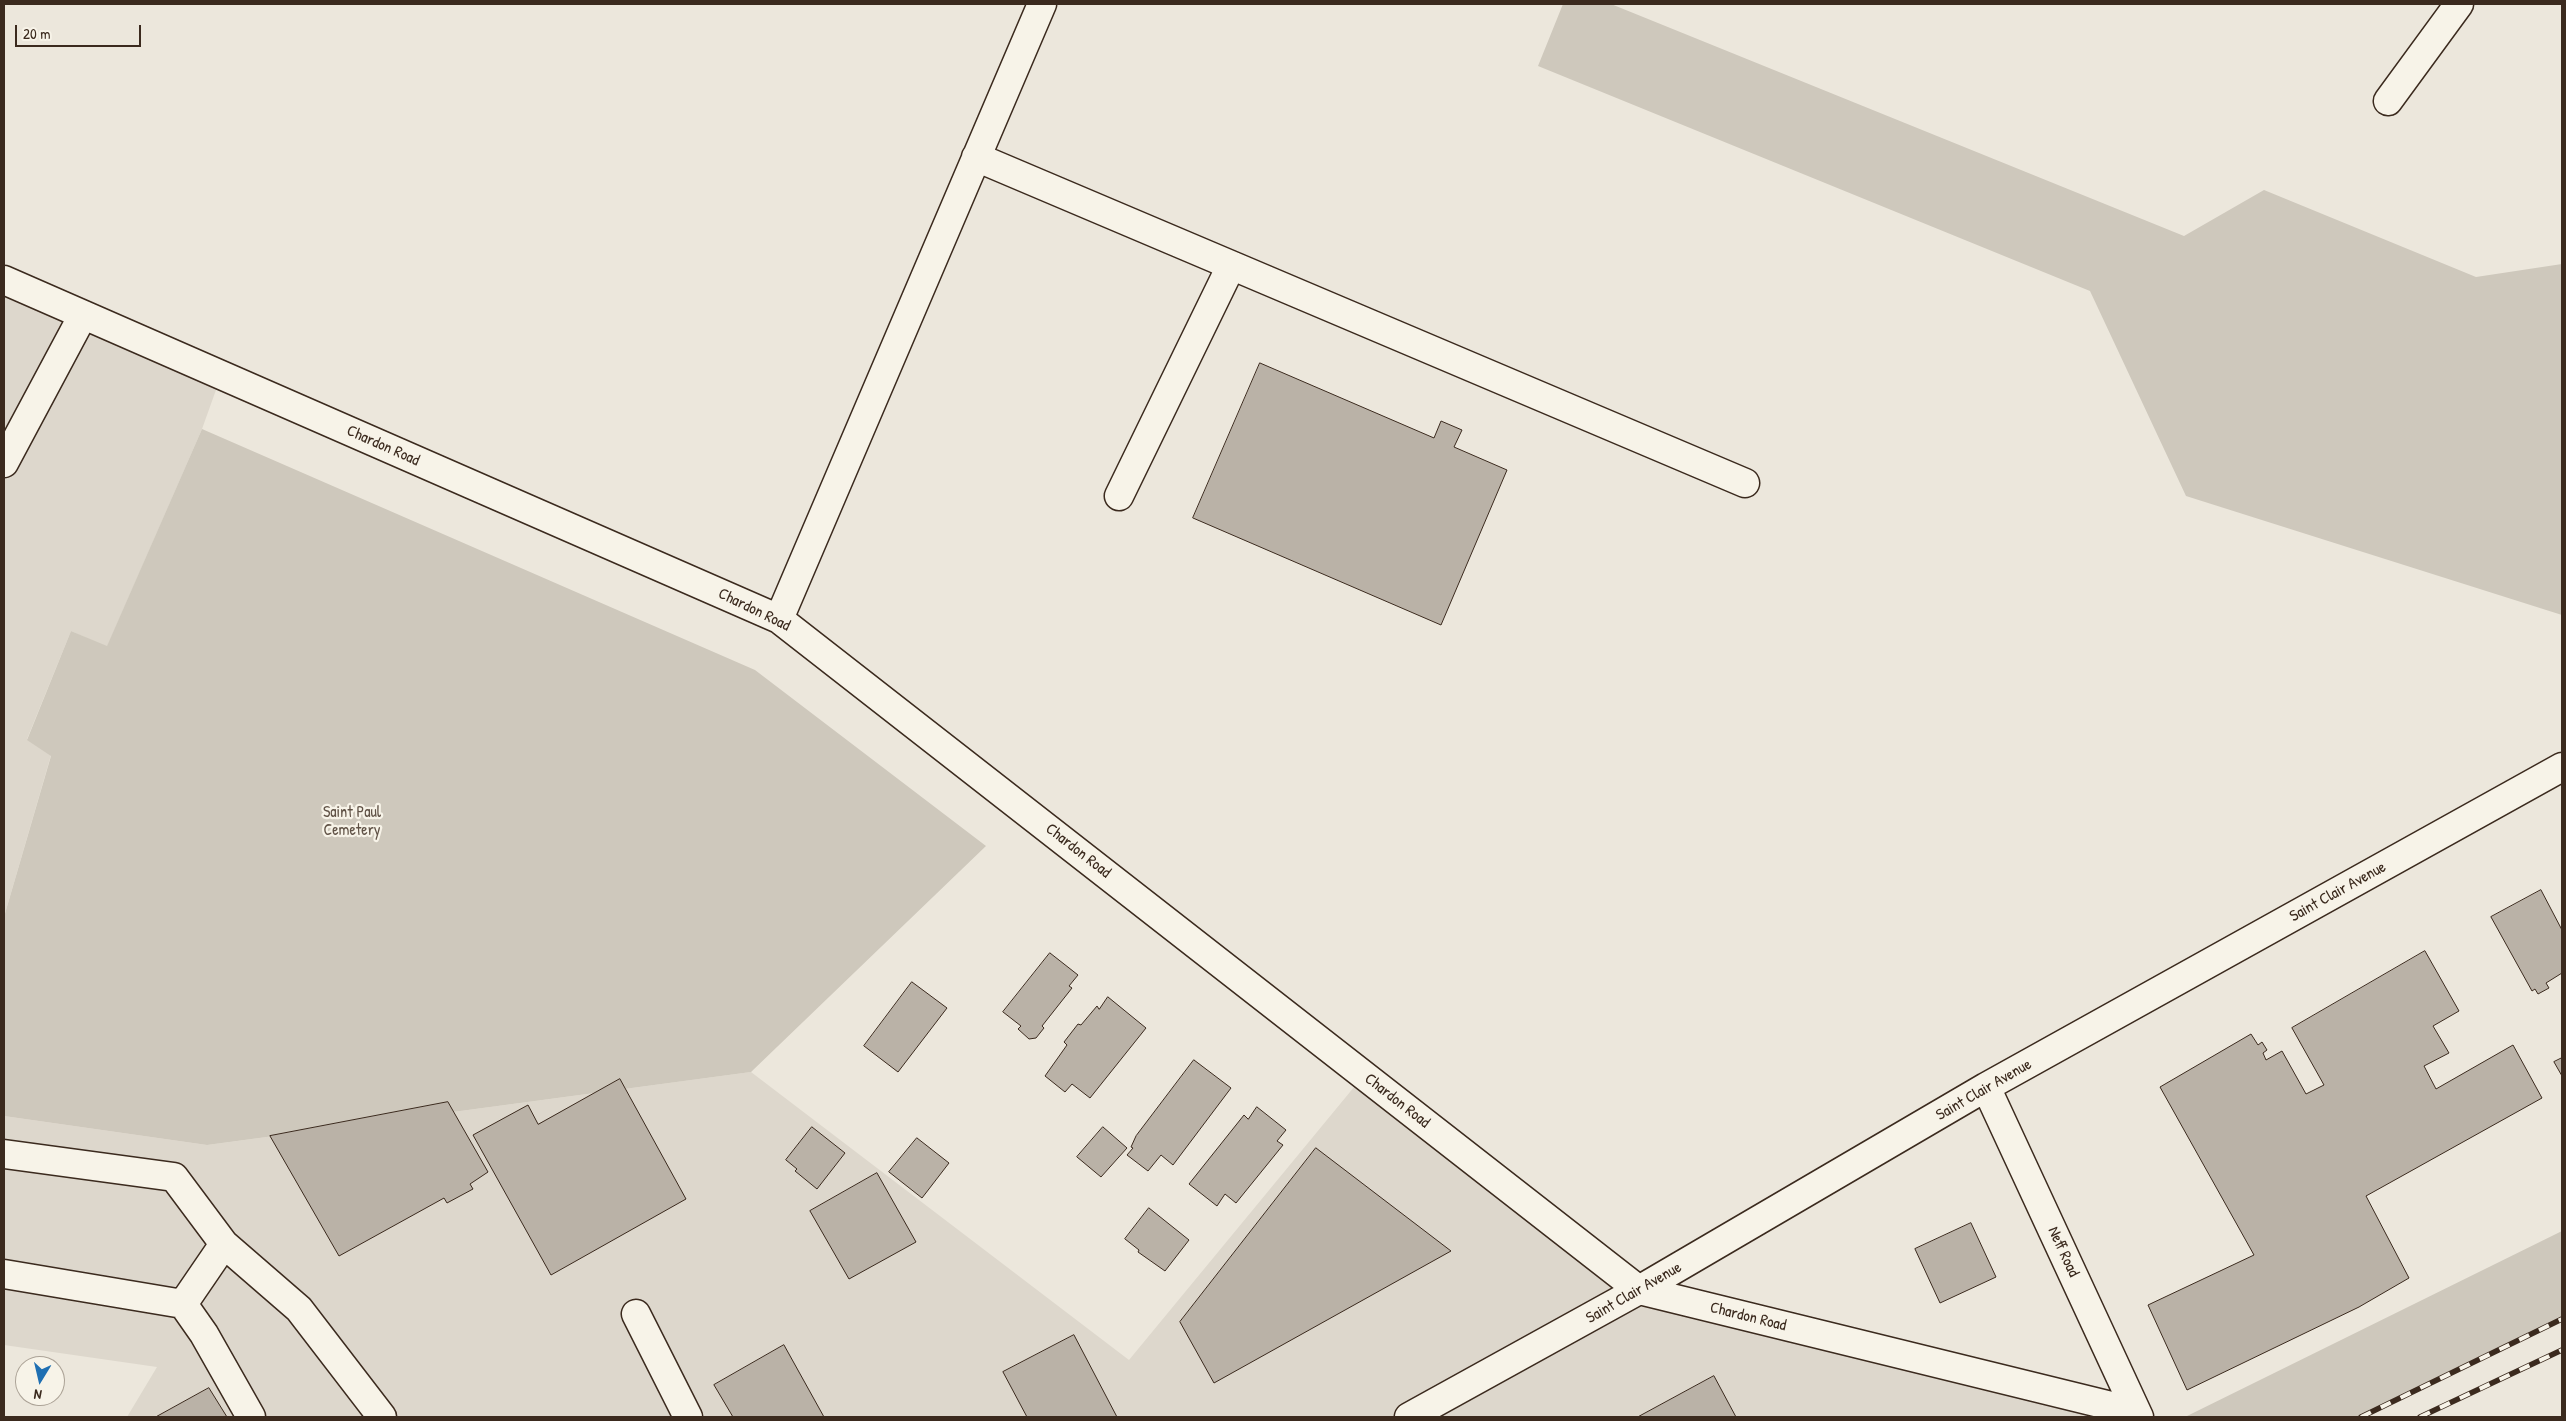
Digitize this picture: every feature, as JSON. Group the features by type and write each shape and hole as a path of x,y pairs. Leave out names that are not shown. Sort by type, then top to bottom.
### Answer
{"street":[{"path":"779,619 1042,4"},
{"path":"2388,101 2459,4"},
{"path":"976,157 1746,483"},
{"path":"1119,496 1231,266"},
{"name":"Chardon Road","path":"4,280 779,619 1639,1290 2138,1414"},
{"path":"4,463 11,436 83,315"},
{"name":"Saint Clair Avenue","path":"1409,1417 1639,1290 1986,1088 2562,767"},
{"name":"Neff Road","path":"1986,1088 2138,1414"},
{"path":"4,1154 174,1177 224,1244 298,1309 382,1417"},
{"path":"183,1304 224,1244"},
{"path":"4,1274 183,1304 204,1334 251,1417"},
{"path":"636,1314 688,1417"}],"shaded area":[{"path":"4,280 221,376 202,429 107,647 71,631 27,739 51,755 4,917"},
{"path":"751,1072 1129,1360 1364,1075 1639,1290 2139,1417 127,1417 157,1367 4,1345 4,1116 207,1145"}],"green space":[{"path":"1563,4 1611,4 2184,236 2264,190 2476,277 2562,264 2562,615 2186,496 2090,291 1538,66"},
{"name":"Saint Paul Cemetery","path":"202,429 755,670 986,846 751,1072 207,1145 4,1116 4,917 51,756 27,740 71,631 107,646"},
{"path":"2562,1231 2562,1319 2361,1417 2185,1417"}],"building":[{"path":"1260,363 1434,438 1441,421 1462,430 1454,447 1507,470 1441,625 1193,518"},
{"path":"2541,890 2562,930 2562,973 2546,983 2549,988 2538,994 2535,989 2532,991 2491,917"},
{"path":"2425,951 2459,1011 2433,1026 2449,1053 2424,1066 2436,1089 2513,1045 2542,1098 2366,1196 2409,1278 2359,1307 2187,1390 2148,1305 2254,1255 2160,1087 2251,1034 2258,1045 2262,1042 2267,1050 2263,1053 2266,1060 2282,1051 2306,1094 2324,1085 2292,1028"},
{"path":"1050,953 1078,975 1069,986 1072,988 1042,1026 1044,1028 1036,1038 1029,1039 1018,1029 1021,1026 1003,1012"},
{"path":"912,982 947,1008 898,1072 864,1046"},
{"path":"1108,997 1146,1028 1090,1098 1072,1084 1065,1092 1045,1076 1067,1045 1064,1042 1078,1024 1081,1025 1097,1006 1099,1009"},
{"path":"2562,1058 2562,1076 2554,1062"},
{"path":"1194,1060 1231,1088 1173,1165 1161,1155 1148,1171 1127,1155 1133,1148 1131,1147 1136,1136"},
{"path":"620,1079 686,1199 551,1275 473,1135 528,1105 538,1124"},
{"path":"448,1102 488,1172 470,1184 473,1189 447,1203 444,1198 339,1256 270,1136"},
{"path":"1257,1107 1286,1130 1277,1141 1283,1145 1236,1203 1225,1194 1217,1206 1189,1184 1244,1115 1248,1119"},
{"path":"812,1127 845,1153 817,1189 795,1171 797,1169 786,1160"},
{"path":"1103,1127 1127,1148 1101,1177 1077,1157"},
{"path":"917,1138 949,1163 922,1198 889,1172"},
{"path":"1316,1148 1451,1251 1214,1383 1180,1322"},
{"path":"877,1173 916,1242 849,1279 810,1211"},
{"path":"1149,1208 1189,1240 1165,1271 1138,1252 1139,1250 1125,1239"},
{"path":"1971,1223 1996,1277 1940,1303 1915,1249"},
{"path":"1074,1335 1117,1417 1027,1417 1003,1372"},
{"path":"784,1345 824,1417 733,1417 714,1385"},
{"path":"1714,1376 1736,1417 1638,1417"},
{"path":"209,1388 227,1417 156,1417"}],"railway":[{"path":"2361,1417 2562,1319"},
{"path":"2420,1417 2562,1350"}]}
